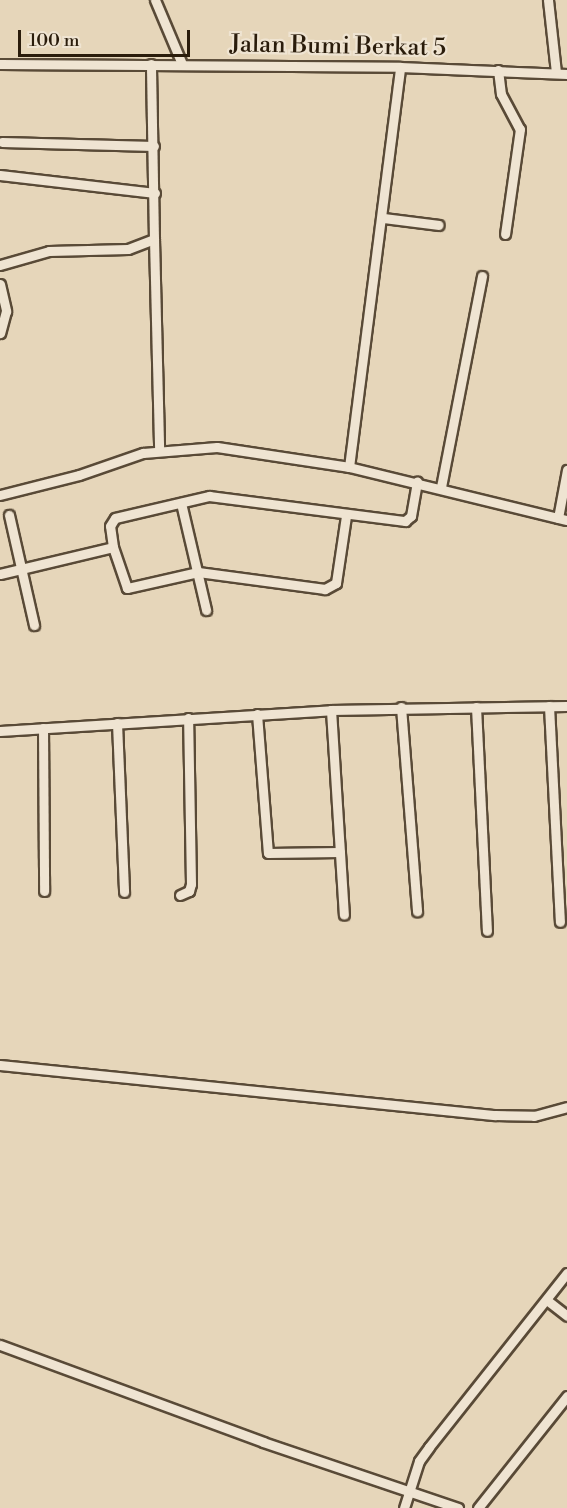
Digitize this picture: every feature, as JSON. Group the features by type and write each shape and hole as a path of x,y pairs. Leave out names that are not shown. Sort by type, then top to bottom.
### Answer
{"street":[{"path":"155,0 182,64"},
{"path":"548,0 556,72"},
{"name":"Jalan Bumi Berkat 5","path":"0,64 400,67 567,74"},
{"path":"151,64 159,450"},
{"path":"349,466 384,218 400,67"},
{"path":"498,70 501,94 520,129 505,234"},
{"path":"2,142 154,146"},
{"path":"0,175 155,193"},
{"path":"384,218 439,225"},
{"path":"0,265 49,251 128,249 154,239"},
{"path":"441,487 482,276"},
{"path":"0,284 6,311 0,333"},
{"path":"0,495 159,450 217,447 349,466 441,487 562,519 567,470"},
{"path":"346,516 339,572 332,588 198,572 127,588 112,547 110,526 115,518 218,496 346,516 408,519 417,482"},
{"path":"181,503 207,610"},
{"path":"9,515 34,625"},
{"path":"0,574 112,547"},
{"path":"549,706 560,922"},
{"path":"0,731 331,710 401,707 567,706"},
{"path":"401,707 417,911"},
{"path":"476,707 487,931"},
{"path":"331,710 344,915"},
{"path":"257,714 268,853 340,852"},
{"path":"180,895 189,891 191,884 188,718"},
{"path":"117,723 124,892"},
{"path":"43,728 44,891"},
{"path":"0,1065 495,1114 534,1116 567,1107"},
{"path":"404,1508 408,1491 429,1446 548,1301 567,1273"},
{"path":"548,1301 567,1316"},
{"path":"0,1344 458,1508"},
{"path":"478,1508 567,1396"}]}
